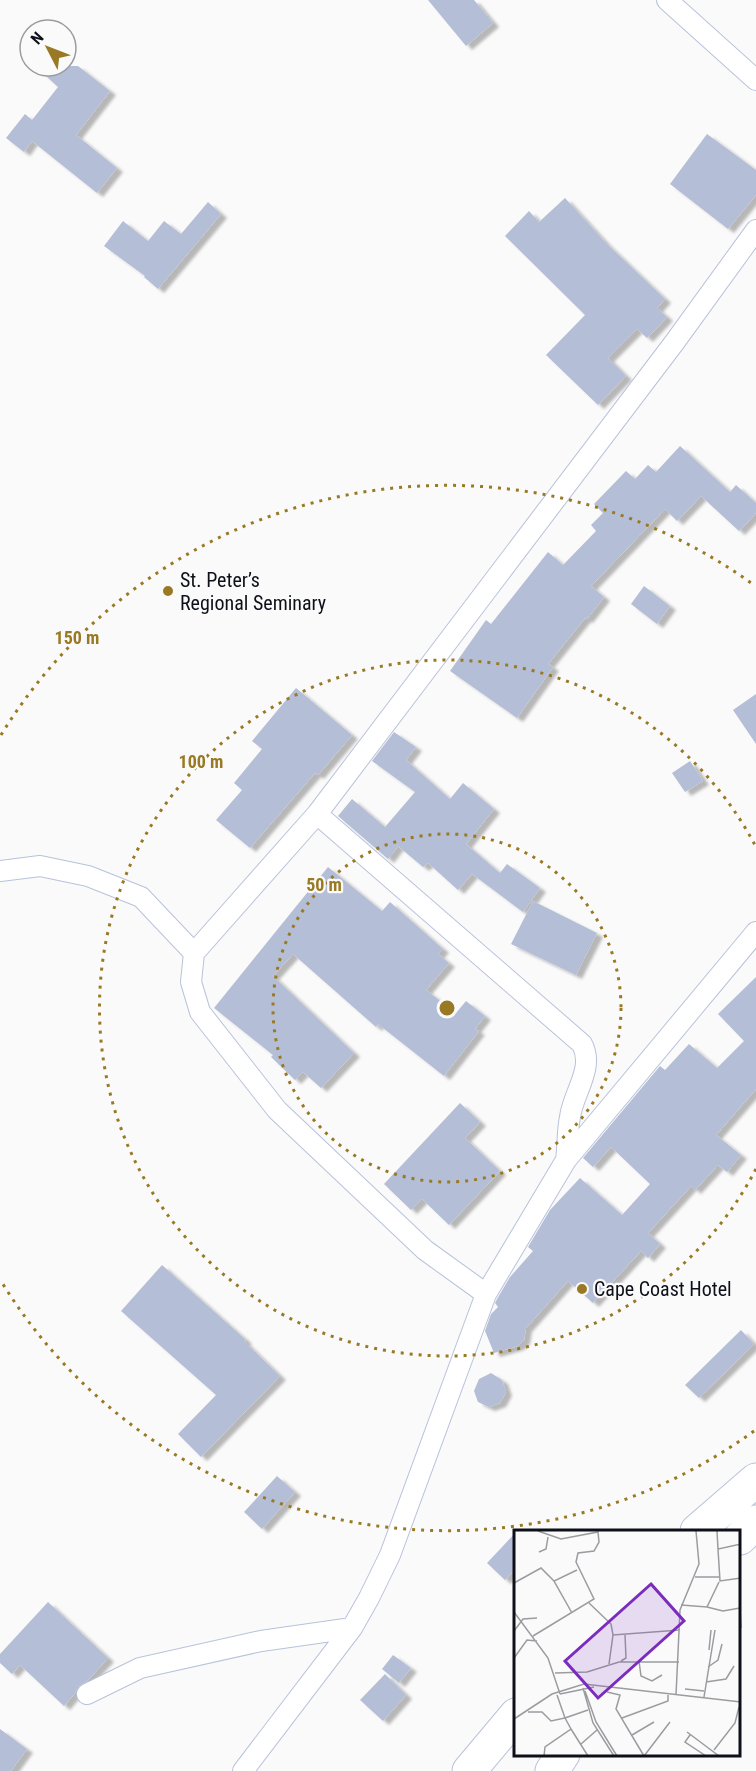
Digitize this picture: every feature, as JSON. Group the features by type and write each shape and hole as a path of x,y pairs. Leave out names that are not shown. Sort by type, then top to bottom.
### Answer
{"highway":[{"path":"698,1530 756,1480"},
{"path":"741,1537 756,1522"},
{"path":"469,1771 514,1717"},
{"path":"552,1771 562,1756"},
{"path":"577,1771 580,1756"}],"street":[{"path":"667,0 756,80"},
{"path":"486,1294 425,1250 277,1110 200,1012 191,982 194,953 317,814 660,362 756,230"},
{"path":"317,814 582,1044 587,1053 587,1063 570,1116 567,1160"},
{"path":"0,871 39,866 88,876 141,897 194,953"},
{"path":"243,1771 352,1628 390,1555 486,1294 567,1160 756,932"},
{"path":"87,1694 140,1668 261,1641 352,1628"}],"building":[{"path":"428,0 474,0 493,23 466,46"},
{"path":"78,66 110,91 76,135 117,168 97,193 32,141 24,152 6,138 25,114 32,120 58,87 48,78 78,78"},
{"path":"707,134 756,170 756,195 728,229 670,184"},
{"path":"565,198 606,243 665,299 657,308 667,317 647,338 637,329 608,358 626,376 598,405 546,355 585,315 505,236 529,211 539,222"},
{"path":"208,202 221,214 158,289 145,276 104,246 123,221 148,241 164,221 181,234"},
{"path":"680,446 730,492 736,485 756,503 756,513 739,531 701,496 677,521 665,509 591,586 604,597 548,664 553,667 517,718 450,671 486,620 491,624 548,552 563,565 596,531 591,525 603,513 594,504 626,471 635,479 648,465 656,472"},
{"path":"644,586 670,606 657,624 631,604"},
{"path":"296,688 352,735 318,775 315,773 250,848 216,820 242,790 234,783 262,749 252,741"},
{"path":"756,694 756,744 733,710"},
{"path":"394,732 416,747 406,760 450,799 463,783 494,809 466,844 500,873 507,864 540,888 523,912 472,874 458,890 428,863 423,867 398,846 388,859 338,816 352,799 385,827 415,792 372,761"},
{"path":"690,761 703,781 685,792 672,773"},
{"path":"328,867 382,911 390,902 443,949 438,954 449,963 426,990 456,1013 466,1001 485,1016 475,1029 479,1031 444,1076 378,1024 376,1027 293,954 273,976 354,1053 321,1088 303,1072 295,1080 271,1057 273,1055 214,1008"},
{"path":"533,901 597,933 576,975 511,944"},
{"path":"756,977 756,1089 716,1135 741,1155 727,1172 718,1165 695,1190 691,1186 648,1233 660,1244 648,1258 641,1251 593,1303 568,1281 526,1328 524,1340 518,1346 494,1353 485,1331 491,1314 498,1307 495,1303 510,1277 533,1251 528,1247 550,1210 580,1178 622,1215 650,1184 611,1147 593,1167 583,1158 660,1066 665,1070 689,1044 717,1068 744,1041 718,1014"},
{"path":"460,1103 480,1122 465,1138 500,1171 449,1225 422,1199 411,1210 384,1184"},
{"path":"162,1265 246,1340 244,1341 280,1376 201,1457 178,1434 216,1395 121,1311"},
{"path":"741,1330 754,1344 699,1398 685,1385"},
{"path":"491,1373 502,1380 506,1392 500,1403 489,1407 478,1402 474,1391 479,1379"},
{"path":"277,1476 295,1492 262,1529 244,1512"},
{"path":"514,1534 514,1570 505,1580 487,1563"},
{"path":"48,1602 108,1658 87,1681 77,1687 64,1706 20,1665 12,1674 0,1663 0,1654"},
{"path":"393,1655 411,1668 399,1683 382,1669"},
{"path":"385,1674 406,1695 383,1721 360,1700"},
{"path":"0,1729 27,1749 11,1771 0,1771"}],"place":[{"name":"St. Peter’s Regional Seminary","path":"168,591"},
{"name":"Cape Coast Hotel","path":"582,1289"}]}
